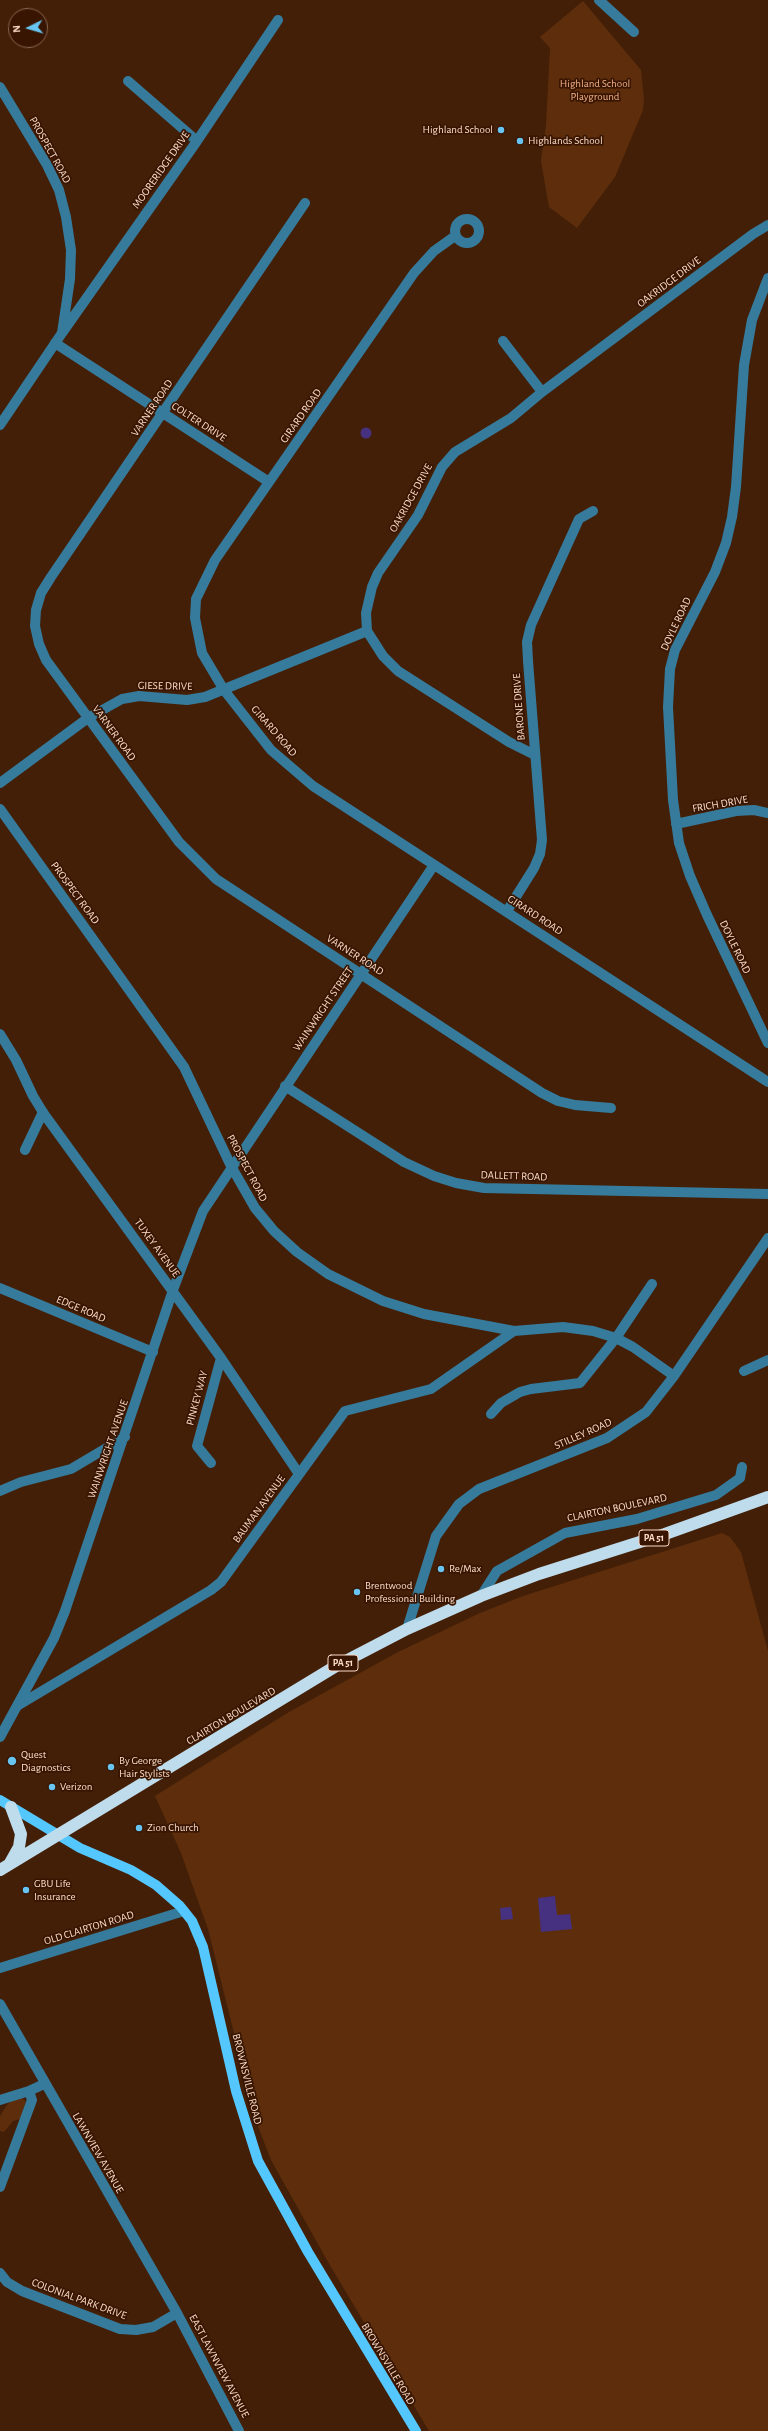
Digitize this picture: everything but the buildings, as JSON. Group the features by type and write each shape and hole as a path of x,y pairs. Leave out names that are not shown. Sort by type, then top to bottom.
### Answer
{"highway":[{"name":"CLAIRTON BOULEVARD","path":"5,1867 336,1666 407,1629 481,1596 539,1574 724,1514 768,1497"},
{"path":"5,1867 19,1847 21,1834 11,1807"}],"main road":[{"name":"BROWNSVILLE ROAD","path":"0,1800 57,1836 130,1870 156,1885 184,1911 192,1921 203,1947 236,2091 255,2155 308,2252 416,2431"}],"street":[{"path":"599,0 634,32"},
{"name":"MOORERIDGE DRIVE","path":"62,333 197,141 278,20"},
{"path":"128,81 197,141"},
{"name":"PROSPECT ROAD","path":"0,87 47,165 59,190 66,217 71,250 70,280 62,333 0,425"},
{"name":"VARNER ROAD","path":"305,203 41,593 36,610 35,626 46,660 179,842 197,862 216,879 362,973 542,1093 558,1101 575,1105 611,1108"},
{"name":"OAKRIDGE DRIVE","path":"367,631 366,613 372,586 378,573 418,516 442,467 455,452 511,418 542,392 753,234 768,225"},
{"name":"GIRARD ROAD","path":"455,236 434,251 414,274 215,560 196,599 195,618 202,653 224,690 271,750 312,786 507,911 768,1082"},
{"name":"DOYLE ROAD","path":"768,278 752,320 744,365 736,487 726,543 715,572 675,650 670,669 668,707 676,824 690,876 768,1042"},
{"path":"503,341 542,392"},
{"name":"COLTER DRIVE","path":"55,343 269,482"},
{"name":"BARONE DRIVE","path":"507,911 534,868 540,854 542,840 527,642 531,625 580,519 593,511"},
{"path":"367,631 383,656 398,671 509,742 535,756"},
{"name":"GIESE DRIVE","path":"0,783 88,718 122,699 139,696 187,700 205,697 367,631"},
{"name":"PROSPECT ROAD","path":"0,809 184,1066 231,1166 255,1208 274,1231 297,1252 328,1274 361,1292 424,1314 514,1331 563,1327 593,1331 616,1338 633,1346 674,1376"},
{"name":"FRICH DRIVE","path":"676,824 736,811 754,810 768,813"},
{"name":"WAINWRIGHT STREET","path":"231,1166 434,865"},
{"name":"TUXEY AVENUE","path":"0,1034 16,1060 33,1096 43,1112 221,1358 299,1474"},
{"name":"DALLETT ROAD","path":"285,1086 404,1162 434,1176 456,1183 484,1188 768,1194"},
{"path":"25,1150 43,1112"},
{"name":"WAINWRIGHT AVENUE","path":"0,1737 54,1638 65,1611 125,1437 172,1290 203,1211 231,1166"},
{"name":"STILLEY ROAD","path":"407,1629 436,1536 459,1504 479,1489 608,1438 646,1412 674,1376 768,1238"},
{"path":"491,1414 501,1403 520,1392 531,1389 580,1383 616,1338 652,1284"},
{"name":"EDGE ROAD","path":"0,1288 153,1352"},
{"name":"BAUMAN AVENUE","path":"17,1706 211,1590 221,1582 345,1411 431,1389 514,1331"},
{"name":"PINKEY WAY","path":"211,1463 197,1446 221,1358"},
{"path":"744,1371 768,1360"},
{"path":"0,1491 21,1482 71,1469 125,1437"},
{"name":"CLAIRTON BOULEVARD","path":"481,1596 497,1571 565,1533 637,1519 716,1495 740,1478 742,1467"},
{"name":"OLD CLAIRTON ROAD","path":"0,1968 184,1911"},
{"name":"LAWNVIEW AVENUE","path":"0,2004 44,2084 177,2313"},
{"path":"0,2100 29,2092 44,2084"},
{"path":"0,2187 32,2100 29,2092"},
{"name":"COLONIAL PARK DRIVE","path":"0,2273 7,2282 22,2291 120,2329 136,2330 153,2327 177,2313"},
{"name":"EAST LAWNVIEW AVENUE","path":"177,2313 239,2431"}],"green space":[{"name":"Highland School Playground","path":"583,1 641,70 644,100 643,110 615,177 577,228 549,207 541,161 546,125 550,48 540,37"},
{"path":"722,1533 730,1537 741,1552 768,1651 768,2431 429,2431 328,2262 271,2160 256,2121 208,1929 181,1853 155,1796 289,1712 398,1652 480,1613 523,1596"},
{"path":"22,2098 26,2102 20,2119 13,2121 4,2132 0,2131 0,2116 7,2105 11,2101"}],"shaded area":[{"path":"366,427 370,429 372,433 370,437 366,439 362,437 360,433 362,429"},
{"path":"555,1896 557,1915 570,1914 572,1929 541,1932 538,1898"},
{"path":"511,1907 513,1919 501,1920 500,1908"}],"place":[{"name":"Highland School","path":"501,130"},
{"name":"Highlands School","path":"520,141"},
{"name":"Re/Max","path":"441,1569"},
{"name":"Brentwood Professional Building","path":"357,1592"},
{"name":"Quest Diagnostics","path":"12,1761"},
{"name":"By George Hair Stylists","path":"111,1767"},
{"name":"Verizon","path":"52,1787"},
{"name":"Zion Church","path":"139,1828"},
{"name":"GBU Life Insurance","path":"26,1890"}]}
